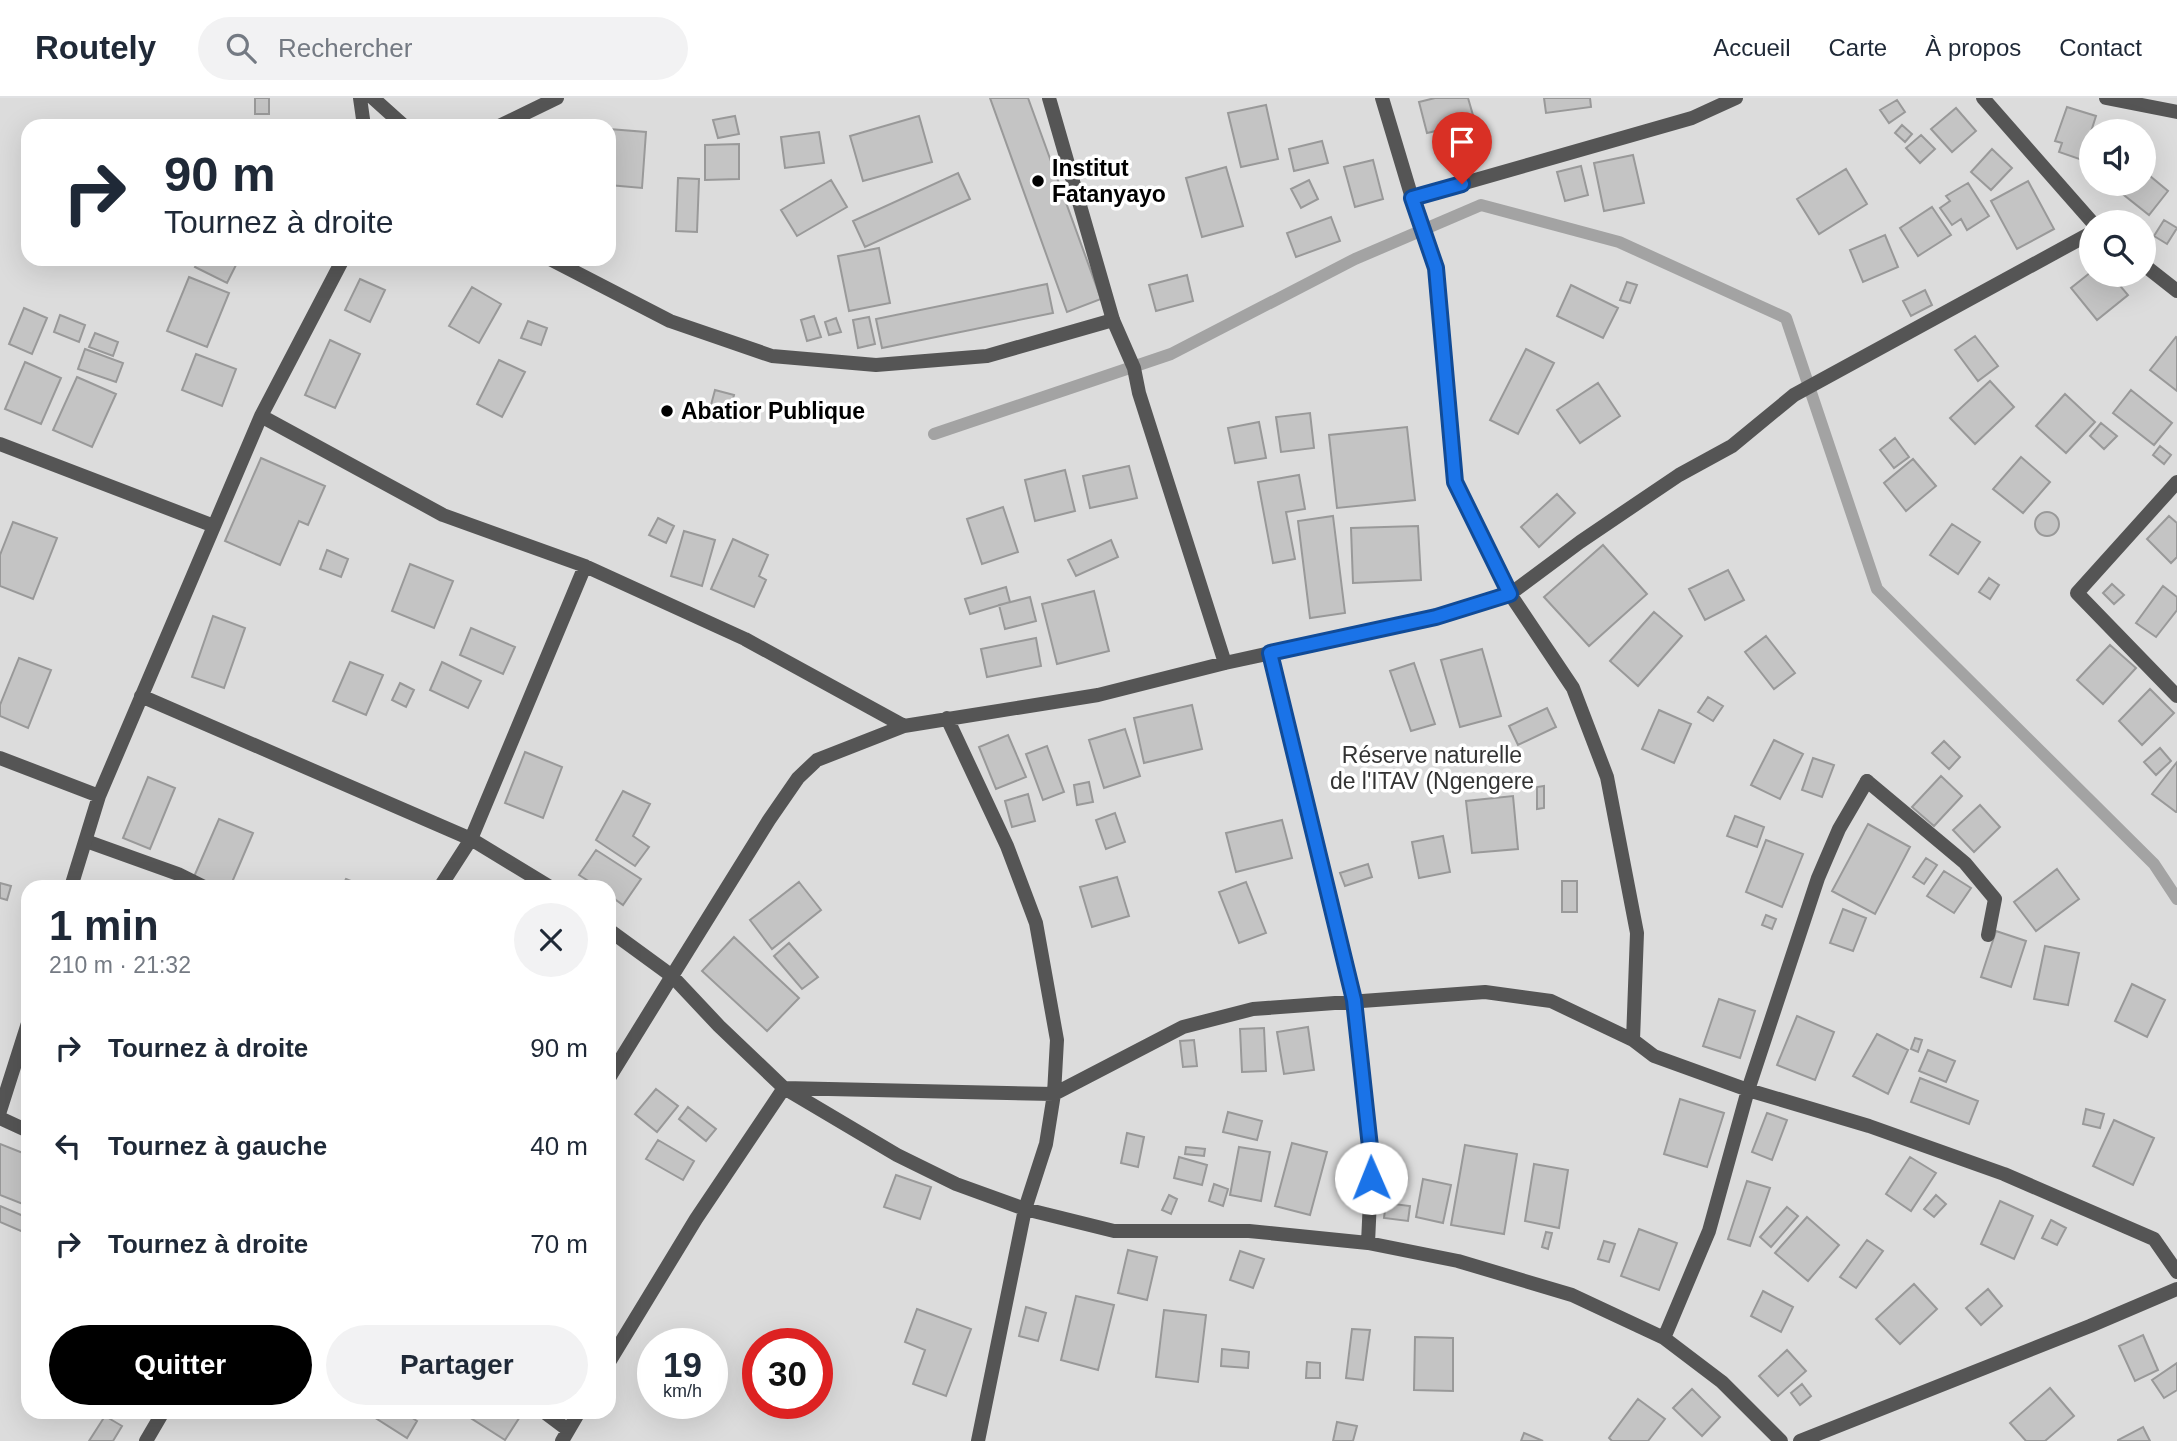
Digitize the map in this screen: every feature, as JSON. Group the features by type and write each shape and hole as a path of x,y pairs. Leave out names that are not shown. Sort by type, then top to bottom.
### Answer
{"street":[{"path":"360,98 363,119"},
{"path":"373,98 396,119"},
{"path":"513,119 557,98"},
{"path":"1049,98 1113,320 1134,368 1139,393 1225,663"},
{"path":"1382,98 1436,268 1455,482 1510,594 1573,688 1608,777 1637,933 1633,1040"},
{"path":"1412,198 1692,118 1736,98"},
{"path":"1983,98 2081,210"},
{"path":"2106,98 2177,112"},
{"path":"616,1067 798,778 817,760 904,726 1098,695 1225,663 1436,617 1510,594 1580,542 1679,475 1732,446 1794,396 2079,240"},
{"path":"73,880 99,796 261,416 339,266"},
{"path":"564,266 670,321 772,356 876,365 987,356 1113,320"},
{"path":"2156,274 2177,291"},
{"path":"261,416 443,515 585,566 745,639 904,726"},
{"path":"0,444 214,526"},
{"path":"2177,482 2077,593 2177,696"},
{"path":"445,880 471,839 585,566"},
{"path":"1270,653 1354,1000 1371,1156 1368,1243"},
{"path":"141,696 471,839 538,880"},
{"path":"947,718 1007,846 1036,923 1057,1040 1054,1094 1046,1144 1025,1209 978,1441"},
{"path":"0,758 99,796"},
{"path":"1664,1338 1709,1231 1748,1090 1818,878 1839,829 1867,780 1965,863 1995,899 1988,935"},
{"path":"86,841 190,880"},
{"path":"616,935 672,976 719,1026 784,1088 897,1155 956,1184 1025,1209 1114,1231 1248,1231 1368,1243 1458,1261 1572,1296 1664,1338 1722,1382 1781,1441"},
{"path":"784,1088 1054,1094 1183,1027 1253,1009 1485,992 1551,1001 1633,1040 1654,1056 1748,1090 1869,1126 2004,1174 2154,1239 2177,1272"},
{"path":"0,1111 21,1045"},
{"path":"616,1350 696,1219 784,1088"},
{"path":"0,1118 21,1128"},
{"path":"1800,1441 2177,1289"},
{"path":"146,1441 159,1419"},
{"path":"550,1419 565,1436 575,1419"}],"green space":[{"name":"Réserve naturelle de l'ITAV (Ngengere","path":"0,98 2177,98 2177,1441 0,1441"}],"building":[{"path":"255,98 269,98 269,114 255,114"},
{"path":"990,98 1028,98 1101,299 1067,312"},
{"path":"1435,98 1468,98 1475,122 1427,133 1419,102"},
{"path":"1544,98 1590,98 1591,107 1546,113"},
{"path":"1897,100 1905,112 1889,123 1880,110"},
{"path":"1266,105 1278,159 1241,167 1228,113"},
{"path":"2067,107 2096,116 2095,119 2079,119 2079,159 2059,152 2062,143 2055,141"},
{"path":"1956,108 1976,131 1952,152 1931,129"},
{"path":"735,116 739,134 718,138 713,120"},
{"path":"919,116 932,162 863,181 850,136"},
{"path":"1902,125 1912,134 1905,142 1895,133"},
{"path":"616,130 646,132 642,188 616,186"},
{"path":"819,132 824,163 785,168 781,137"},
{"path":"1921,135 1935,149 1920,163 1906,148"},
{"path":"1322,141 1328,163 1294,171 1289,149"},
{"path":"739,144 739,179 705,180 705,145"},
{"path":"1992,149 2012,168 1991,190 1971,172"},
{"path":"1633,155 1644,203 1604,211 1594,163"},
{"path":"1373,160 1383,199 1355,207 1344,167"},
{"path":"1581,166 1588,195 1565,201 1557,172"},
{"path":"1226,167 1243,226 1202,237 1186,178"},
{"path":"1846,169 1867,204 1819,234 1797,199"},
{"path":"958,173 970,199 865,247 853,221"},
{"path":"678,178 699,179 697,232 676,231"},
{"path":"831,180 847,207 797,236 781,210"},
{"path":"1309,180 1318,199 1301,208 1291,189"},
{"path":"2028,181 2054,229 2017,249 1991,201"},
{"path":"2156,181 2168,191 2153,210 2143,210 2125,196 2156,196"},
{"path":"1968,183 1989,216 1967,230 1961,219 1952,225 1940,208 1950,201 1946,196"},
{"path":"1932,207 1951,235 1918,256 1900,228"},
{"path":"1331,217 1340,241 1296,257 1287,233"},
{"path":"2164,220 2177,228 2167,244 2156,237"},
{"path":"1885,235 1898,267 1863,282 1850,250"},
{"path":"879,248 890,303 849,311 838,256"},
{"path":"196,266 236,266 227,283"},
{"path":"1187,275 1193,301 1156,311 1149,285"},
{"path":"189,277 229,293 207,347 167,331"},
{"path":"360,279 385,290 370,322 345,310"},
{"path":"1627,282 1637,285 1630,303 1620,300"},
{"path":"2079,282 2079,287 2121,287 2128,295 2097,320 2071,288"},
{"path":"1047,284 1053,313 882,348 876,319"},
{"path":"1571,285 1618,308 1603,338 1557,316"},
{"path":"472,287 501,304 479,343 449,326"},
{"path":"1925,290 1932,305 1911,316 1903,301"},
{"path":"24,308 47,318 32,354 9,344"},
{"path":"60,315 85,325 79,342 54,332"},
{"path":"814,316 821,337 807,341 801,320"},
{"path":"869,317 875,344 858,348 853,320"},
{"path":"836,318 841,332 829,335 825,322"},
{"path":"528,321 547,328 541,345 521,338"},
{"path":"95,333 118,342 113,356 89,347"},
{"path":"1975,336 1998,366 1978,381 1955,350"},
{"path":"2177,338 2177,391 2150,370"},
{"path":"330,340 360,354 335,408 305,395"},
{"path":"85,349 123,363 116,382 78,369"},
{"path":"1526,349 1554,363 1518,434 1490,420"},
{"path":"196,354 236,369 222,406 182,390"},
{"path":"499,360 525,372 502,417 477,404"},
{"path":"25,362 61,378 41,424 5,409"},
{"path":"77,377 116,394 92,447 53,430"},
{"path":"1990,381 2014,407 1975,444 1950,418"},
{"path":"1598,383 1620,416 1580,443 1557,410"},
{"path":"715,390 734,395 730,410 711,405"},
{"path":"2131,390 2172,423 2154,445 2113,413"},
{"path":"2065,394 2095,422 2066,453 2036,426"},
{"path":"1310,413 1314,448 1281,452 1276,417"},
{"path":"1259,422 1266,458 1235,463 1228,428"},
{"path":"2101,423 2117,436 2104,449 2090,436"},
{"path":"1407,427 1415,500 1337,508 1329,435"},
{"path":"1895,438 1909,457 1894,468 1880,450"},
{"path":"2160,446 2171,455 2164,464 2153,455"},
{"path":"2021,457 2050,482 2023,513 1993,489"},
{"path":"261,458 325,486 308,525 299,521 280,565 225,541"},
{"path":"1913,459 1936,486 1906,511 1884,483"},
{"path":"1129,466 1137,498 1090,508 1083,476"},
{"path":"1065,470 1075,511 1035,521 1025,480"},
{"path":"1299,475 1305,509 1286,512 1295,559 1273,563 1258,482"},
{"path":"1557,494 1575,513 1539,547 1521,527"},
{"path":"1003,507 1018,552 982,564 967,519"},
{"path":"2047,512 2055,516 2059,524 2055,532 2047,536 2039,532 2035,524 2039,516"},
{"path":"1333,516 1345,613 1310,618 1298,521"},
{"path":"2169,516 2177,523 2177,557 2171,563 2147,539"},
{"path":"658,518 674,526 666,543 649,535"},
{"path":"13,522 57,538 33,599 0,586 0,555"},
{"path":"1952,524 1980,542 1958,574 1930,555"},
{"path":"1418,526 1421,580 1353,583 1351,528"},
{"path":"684,531 715,540 702,586 671,576"},
{"path":"733,539 768,555 759,576 766,580 754,607 711,589"},
{"path":"1111,540 1118,557 1076,576 1068,560"},
{"path":"1603,545 1647,594 1589,646 1544,597"},
{"path":"327,550 348,559 341,577 320,569"},
{"path":"410,564 453,581 434,628 392,611"},
{"path":"1728,570 1744,600 1705,620 1689,589"},
{"path":"1989,578 1999,585 1990,599 1979,592"},
{"path":"2112,584 2124,595 2114,604 2103,593"},
{"path":"2163,586 2177,597 2177,610 2156,637 2136,623"},
{"path":"1006,587 1010,602 970,614 965,599"},
{"path":"1094,591 1109,651 1057,664 1042,604"},
{"path":"1030,597 1036,621 1005,629 999,605"},
{"path":"1654,612 1682,636 1638,686 1610,661"},
{"path":"213,616 245,628 224,688 192,677"},
{"path":"471,628 515,647 503,674 460,655"},
{"path":"1766,636 1795,673 1774,689 1745,652"},
{"path":"1036,638 1041,666 987,677 981,649"},
{"path":"2110,645 2136,668 2103,704 2077,680"},
{"path":"1482,649 1501,716 1460,727 1441,660"},
{"path":"19,658 51,670 28,728 0,716 0,705"},
{"path":"350,662 383,675 366,715 333,701"},
{"path":"442,662 481,681 468,708 430,690"},
{"path":"1414,663 1435,724 1411,731 1390,671"},
{"path":"400,683 414,690 406,707 392,700"},
{"path":"2150,689 2174,713 2142,745 2119,721"},
{"path":"1708,697 1723,706 1713,721 1698,712"},
{"path":"1192,705 1202,749 1144,763 1134,718"},
{"path":"1547,708 1556,727 1518,745 1509,726"},
{"path":"1659,710 1691,724 1674,763 1642,749"},
{"path":"1125,729 1140,776 1104,788 1089,740"},
{"path":"1008,735 1026,777 996,789 979,747"},
{"path":"1774,740 1803,754 1780,799 1751,785"},
{"path":"1944,741 1960,757 1949,769 1932,753"},
{"path":"1047,746 1064,792 1043,800 1026,754"},
{"path":"2160,748 2171,761 2156,775 2144,762"},
{"path":"525,752 562,767 543,818 505,803"},
{"path":"1813,758 1834,765 1822,797 1802,790"},
{"path":"2177,762 2177,812 2176,812 2152,794"},
{"path":"1941,776 1962,796 1934,826 1912,807"},
{"path":"148,777 175,788 150,849 123,838"},
{"path":"1089,782 1093,802 1077,805 1074,785"},
{"path":"1544,786 1544,808 1537,809 1537,787"},
{"path":"623,791 650,804 633,836 649,847 635,866 596,840"},
{"path":"1028,794 1035,821 1012,827 1005,801"},
{"path":"1513,796 1518,849 1472,853 1466,801"},
{"path":"1980,805 2000,827 1974,852 1953,830"},
{"path":"1115,813 1125,842 1106,849 1096,820"},
{"path":"1735,816 1764,827 1757,847 1727,836"},
{"path":"219,819 253,833 233,880 193,879"},
{"path":"1282,820 1292,858 1236,872 1226,833"},
{"path":"1868,824 1910,847 1875,914 1832,891"},
{"path":"1443,836 1450,872 1419,878 1412,842"},
{"path":"1766,840 1803,854 1782,907 1746,892"},
{"path":"596,850 641,879 623,905 616,900 616,880 587,880 579,875"},
{"path":"1926,858 1937,865 1924,884 1913,877"},
{"path":"1368,864 1372,877 1345,886 1340,873"},
{"path":"2057,869 2079,899 2036,931 2014,902"},
{"path":"1944,871 1971,888 1954,913 1927,896"},
{"path":"1117,877 1129,916 1092,927 1080,887"},
{"path":"1562,881 1577,881 1577,912 1562,912"},
{"path":"799,882 821,910 772,949 750,920"},
{"path":"1246,882 1266,933 1239,943 1219,892"},
{"path":"0,883 11,886 7,900 0,898"},
{"path":"1843,909 1866,918 1853,951 1830,943"},
{"path":"1766,915 1776,919 1772,929 1762,925"},
{"path":"1996,931 2026,941 2011,987 1981,977"},
{"path":"734,937 799,998 767,1031 702,971"},
{"path":"789,943 818,977 802,989 774,956"},
{"path":"2045,946 2079,953 2068,1005 2034,999"},
{"path":"2132,984 2165,1000 2147,1037 2115,1021"},
{"path":"1719,999 1755,1011 1740,1058 1703,1046"},
{"path":"1797,1016 1834,1032 1815,1080 1777,1065"},
{"path":"1308,1027 1314,1070 1284,1074 1277,1032"},
{"path":"1264,1028 1266,1071 1242,1072 1240,1029"},
{"path":"1877,1034 1908,1050 1888,1094 1853,1076"},
{"path":"1915,1038 1922,1040 1918,1052 1911,1049"},
{"path":"1194,1040 1197,1066 1183,1067 1180,1041"},
{"path":"1928,1050 1955,1061 1946,1082 1919,1071"},
{"path":"1920,1078 1978,1101 1969,1124 1911,1102"},
{"path":"656,1089 678,1106 657,1132 635,1114"},
{"path":"1680,1099 1724,1113 1707,1167 1664,1154"},
{"path":"688,1107 716,1129 706,1141 679,1119"},
{"path":"2086,1109 2104,1114 2100,1128 2083,1124"},
{"path":"1228,1112 1262,1121 1257,1140 1223,1132"},
{"path":"1767,1113 1787,1120 1772,1160 1752,1152"},
{"path":"2114,1120 2154,1138 2133,1185 2093,1166"},
{"path":"1127,1133 1144,1137 1138,1167 1121,1163"},
{"path":"658,1140 694,1161 683,1180 646,1159"},
{"path":"1292,1143 1327,1152 1310,1215 1275,1206"},
{"path":"0,1144 21,1152 21,1203 0,1195"},
{"path":"1465,1145 1517,1154 1504,1234 1451,1225"},
{"path":"1186,1147 1205,1149 1204,1156 1185,1154"},
{"path":"1239,1147 1270,1152 1261,1201 1230,1195"},
{"path":"1179,1157 1207,1165 1202,1185 1174,1178"},
{"path":"1910,1157 1936,1173 1911,1211 1886,1194"},
{"path":"1534,1164 1568,1170 1559,1228 1525,1221"},
{"path":"896,1175 931,1187 920,1219 884,1207"},
{"path":"1423,1179 1451,1185 1443,1223 1416,1217"},
{"path":"1747,1181 1770,1188 1750,1246 1728,1239"},
{"path":"1214,1184 1228,1189 1223,1206 1209,1201"},
{"path":"1169,1195 1177,1199 1171,1214 1162,1210"},
{"path":"1936,1195 1946,1204 1934,1217 1924,1209"},
{"path":"2000,1201 2033,1216 2014,1259 1981,1244"},
{"path":"1386,1203 1410,1206 1408,1221 1384,1218"},
{"path":"0,1206 21,1215 21,1231 0,1222"},
{"path":"1787,1207 1798,1216 1771,1247 1760,1237"},
{"path":"1807,1217 1839,1245 1808,1281 1775,1253"},
{"path":"2051,1220 2066,1228 2057,1245 2042,1238"},
{"path":"1639,1229 1677,1243 1659,1290 1621,1276"},
{"path":"1546,1232 1552,1233 1548,1249 1542,1247"},
{"path":"1867,1240 1883,1251 1856,1288 1840,1277"},
{"path":"1604,1241 1615,1244 1609,1262 1598,1259"},
{"path":"1128,1250 1157,1257 1147,1300 1118,1293"},
{"path":"1240,1251 1264,1259 1253,1288 1230,1280"},
{"path":"1914,1284 1937,1309 1900,1344 1876,1319"},
{"path":"1988,1289 2002,1306 1981,1325 1966,1308"},
{"path":"1763,1291 1793,1307 1781,1332 1751,1316"},
{"path":"1076,1296 1114,1305 1098,1370 1061,1360"},
{"path":"1026,1307 1046,1313 1038,1341 1019,1336"},
{"path":"917,1309 971,1329 946,1396 913,1384 925,1350 905,1342"},
{"path":"1164,1310 1206,1315 1198,1382 1156,1377"},
{"path":"1352,1329 1370,1330 1363,1380 1346,1378"},
{"path":"2143,1335 2158,1370 2135,1381 2119,1346"},
{"path":"1415,1337 1453,1338 1453,1391 1414,1390"},
{"path":"1222,1349 1249,1352 1248,1368 1221,1366"},
{"path":"1787,1350 1806,1371 1778,1396 1759,1376"},
{"path":"1307,1362 1320,1363 1320,1378 1306,1378"},
{"path":"2177,1363 2177,1390 2164,1398 2152,1380"},
{"path":"1802,1384 1811,1396 1800,1405 1791,1393"},
{"path":"2050,1388 2074,1416 2045,1441 2026,1441 2010,1423"},
{"path":"1692,1389 1720,1417 1702,1436 1673,1408"},
{"path":"1638,1399 1665,1419 1648,1441 1612,1441 1609,1438"},
{"path":"103,1419 110,1419 122,1426 113,1441 89,1441"},
{"path":"377,1419 414,1419 417,1421 407,1438"},
{"path":"472,1419 518,1419 505,1440"},
{"path":"1337,1422 1357,1426 1353,1441 1333,1441"},
{"path":"2143,1427 2150,1441 2118,1441 2118,1440"},
{"path":"1524,1433 1543,1441 1521,1441"}],"waterway":[{"path":"934,434 1171,354 1355,259 1481,205 1619,242 1786,318 1877,589 2154,864 2177,899"}],"place":[{"name":"Institut Fatanyayo","path":"1038,181"},
{"name":"Abatior Publique","path":"667,411"}],"route":[{"path":"1371,1178 1354,1000 1270,653 1436,617 1510,594 1455,482 1436,268 1412,198 1462,184"}]}
